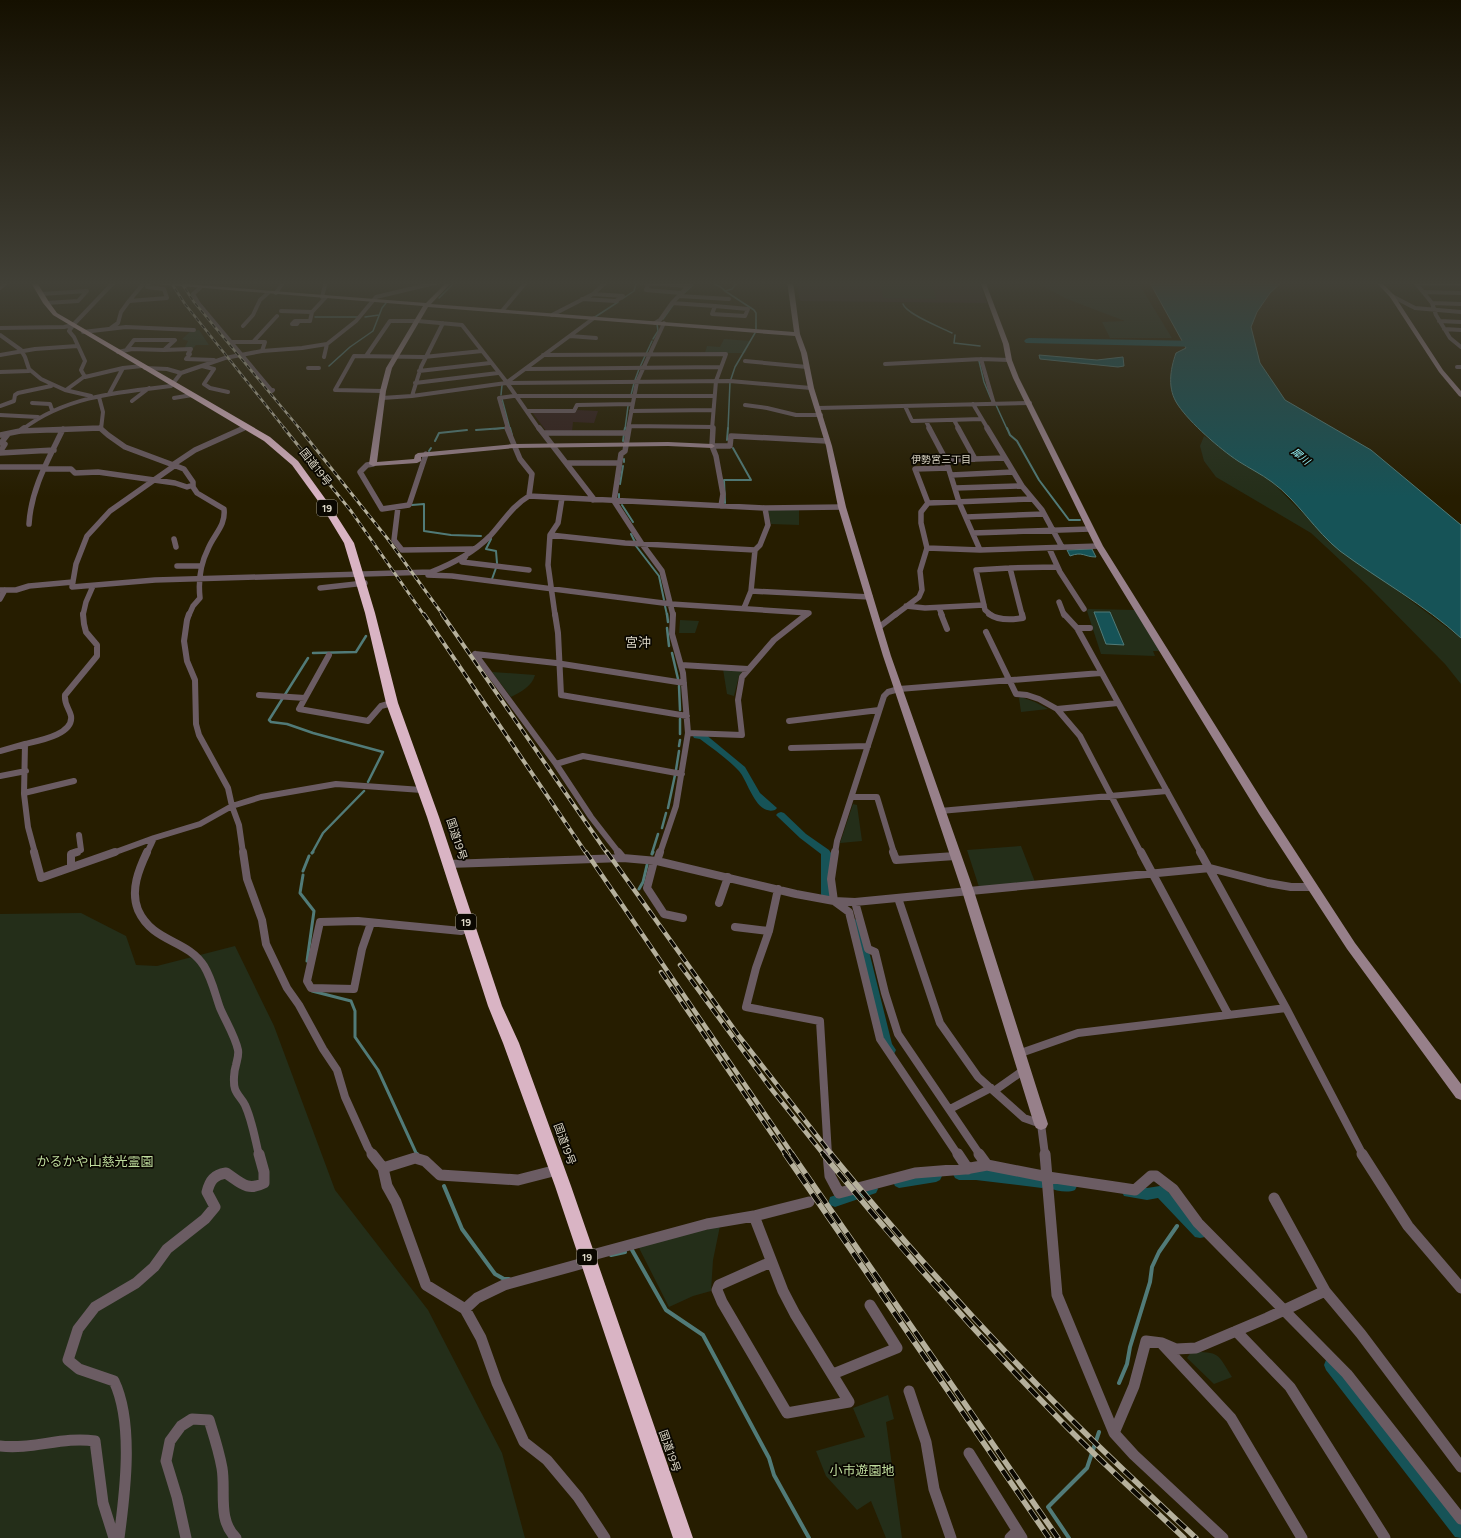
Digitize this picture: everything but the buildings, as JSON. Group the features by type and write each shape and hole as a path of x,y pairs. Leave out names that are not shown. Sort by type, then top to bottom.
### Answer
{"highway":[{"name":"国道19号","path":"125,353 143,367 267,439 279,448 295,463 310,482 349,543 364,583 392,703 498,1014 511,1043 588,1258 682,1538"}],"street":[{"path":"0,355 12,353"},
{"path":"22,353 25,356 29,371"},
{"path":"81,353 85,361 81,370 85,376"},
{"path":"189,353 188,354 190,354 186,359 220,360"},
{"path":"240,353 273,390"},
{"path":"20,431 38,417 52,410 95,396 171,386 181,374 220,360 253,353"},
{"path":"324,357 325,353"},
{"path":"373,464 383,391 389,368 398,353"},
{"path":"412,396 415,383 426,353"},
{"path":"383,391 335,390 354,356 424,357 465,353"},
{"path":"483,353 551,445 567,463 593,500"},
{"path":"506,383 546,353"},
{"path":"803,353 811,388 819,411 835,472 842,507 878,628 968,891 1041,1124 1048,1177 1057,1296 1114,1433 1134,1456 1223,1538"},
{"path":"1008,353 1016,378 1030,403 1099,546 1263,811 1350,946 1461,1094"},
{"path":"1429,353 1441,371 1461,395"},
{"path":"543,355 726,354 716,381 713,410 712,446 716,456 723,494 721,506"},
{"path":"650,355 637,382 630,411 626,445 621,454 619,464 614,501 642,544 662,570 674,618 672,634 681,665 684,683 688,732 676,806 655,861 647,888 664,914 683,918"},
{"path":"885,364 981,359 1009,360"},
{"path":"981,359 994,404"},
{"path":"745,361 807,367"},
{"path":"419,371 490,363"},
{"path":"201,366 214,369 204,384 206,387 228,392"},
{"path":"526,369 722,367"},
{"path":"109,394 124,368"},
{"path":"66,390 74,386 79,378 124,368 167,368 181,374"},
{"path":"308,368 319,368"},
{"path":"0,372 29,371 51,386 95,396"},
{"path":"415,383 498,373"},
{"path":"382,398 412,396 506,383 716,381 811,388"},
{"path":"14,401 15,395 18,393 51,386"},
{"path":"132,401 149,388"},
{"path":"174,398 192,395"},
{"path":"95,396 103,412 100,428"},
{"path":"528,496 532,474 527,470 514,446 499,398 714,396"},
{"path":"0,406 20,400"},
{"path":"32,403 50,404 52,410"},
{"path":"745,405 763,406 771,409 783,410 789,413 905,406 1030,403"},
{"path":"527,411 574,411 577,405 632,404"},
{"path":"973,404 1004,458 1022,486 1044,514 1062,547"},
{"path":"905,406 912,421 982,419"},
{"path":"630,411 713,410"},
{"path":"0,415 38,417"},
{"path":"954,420 975,459"},
{"path":"926,421 946,460 959,502 980,550"},
{"path":"629,426 713,427"},
{"path":"246,427 195,450 110,511 87,536 76,564 72,587 155,580 198,580 431,572 440,569 470,552 486,540 520,501 528,496 765,508 842,507"},
{"path":"0,435 20,431 100,428 113,441 139,453 184,469 193,482 197,493 224,510 226,515 219,533 210,546 201,566 198,580 200,598 187,620 184,641 188,661 195,680 196,724 198,735 228,788 232,806 239,825 247,879 262,920 266,944 287,988 299,1005 336,1070 345,1097 368,1148 383,1168 387,1186 396,1202 426,1285 465,1309 482,1338 497,1383 524,1442 547,1460 578,1497 605,1538"},
{"path":"29,524 29,511 32,495 63,429"},
{"path":"543,433 628,433"},
{"path":"8,434 0,443 5,444 1,454 54,450"},
{"path":"426,454 409,505 382,509 360,472 367,465 417,461 418,455 426,454 514,446 730,446 730,436 827,441"},
{"path":"946,460 1004,458"},
{"path":"567,463 619,464"},
{"path":"0,467 71,469 75,473 98,472 175,483 187,487 193,485"},
{"path":"928,503 915,469 948,468"},
{"path":"951,475 1013,472"},
{"path":"955,488 1022,486"},
{"path":"562,498 558,523 550,535 548,565 560,664 561,695 687,716"},
{"path":"928,503 1032,499"},
{"path":"878,628 919,597 922,590 920,571 927,548 921,524 921,512 928,503"},
{"path":"398,507 394,540 402,550 470,552"},
{"path":"744,608 751,591 755,550 760,545 768,525 765,508"},
{"path":"966,517 1044,514"},
{"path":"973,533 1090,528"},
{"path":"550,535 642,544 755,550"},
{"path":"174,539 176,547"},
{"path":"927,548 980,550 1099,546"},
{"path":"1049,548 1057,567 1084,609"},
{"path":"470,552 462,562 529,570"},
{"path":"178,566 201,566"},
{"path":"1010,568 1023,618 992,617 987,615 976,570 1010,568 1057,567"},
{"path":"402,573 452,576 671,604 809,613 774,640 754,665 748,669 742,677 738,700 742,735 688,732"},
{"path":"0,599 3,590 16,590 53,582 73,582"},
{"path":"320,588 364,583"},
{"path":"0,751 61,733 68,727 71,717 64,702 65,694 97,656 97,645 92,641 84,629 83,615 85,601 93,586"},
{"path":"751,591 870,597"},
{"path":"1060,602 1064,615 1077,628 1168,791 1286,1008 1362,1153 1408,1226 1461,1288"},
{"path":"906,606 939,608 984,605"},
{"path":"939,608 947,629"},
{"path":"1077,628 1090,628"},
{"path":"986,632 1016,694 1027,695 1039,699 1057,709 1080,736 1151,873 1228,1014"},
{"path":"623,858 591,817 556,764 475,654 560,664 684,683"},
{"path":"329,655 299,709 368,721 381,706 392,703"},
{"path":"681,665 748,669"},
{"path":"968,1169 880,1038 849,912 834,901 831,879 837,841 879,710 884,696 888,692 899,689 1101,673"},
{"path":"259,695 305,698"},
{"path":"1057,709 1118,703"},
{"path":"789,721 879,710"},
{"path":"25,744 26,771 24,793 28,827 41,878 154,838 200,824 232,806 261,797 336,784 422,790"},
{"path":"791,748 868,746"},
{"path":"556,764 583,756 682,774"},
{"path":"0,776 26,771"},
{"path":"24,793 74,781"},
{"path":"940,811 1168,791"},
{"path":"852,797 877,797 896,860 955,856"},
{"path":"71,868 71,854 81,850 79,835"},
{"path":"119,1538 126,1479 126,1439 120,1392 114,1381 79,1369 68,1360 78,1329 95,1307 136,1283 154,1267 167,1249 205,1219 215,1207 207,1192 209,1181 217,1175 226,1173 250,1188 257,1188 264,1183 264,1172 245,1105 235,1089 234,1067 239,1052 217,1001 210,976 198,958 184,946 164,938 150,927 139,913 134,900 137,878 154,838"},
{"path":"448,864 623,858 655,861 834,901 855,902 1210,868 1268,883 1291,887 1312,887"},
{"path":"719,903 728,877"},
{"path":"778,889 769,930 756,968 746,1007 820,1021 830,1176 839,1192 915,1173 968,1169 987,1165 1048,1177 1135,1190 1151,1176 1156,1176 1173,1190 1198,1223 1348,1374 1461,1519"},
{"path":"898,898 940,1023 978,1077 1024,1118 1041,1124"},
{"path":"855,902 868,949 875,952 885,993 898,1034 987,1165"},
{"path":"371,923 362,949 354,989 312,988 307,981 320,922 358,921 461,931 468,928"},
{"path":"735,927 769,930"},
{"path":"1018,1054 1078,1033 1286,1008"},
{"path":"950,1109 992,1090 1024,1070"},
{"path":"383,1168 415,1158 425,1161 440,1175 518,1180 557,1170"},
{"path":"1274,1198 1325,1291 1361,1334 1461,1467"},
{"path":"465,1309 478,1298 504,1285 580,1264 596,1254 707,1224 754,1216 809,1202"},
{"path":"754,1216 783,1291 795,1314 850,1402 788,1413 722,1302 717,1290 719,1285 771,1262"},
{"path":"1114,1433 1134,1386 1146,1341 1162,1343 1176,1349 1196,1348 1267,1318 1325,1291"},
{"path":"833,1374 897,1348 870,1304"},
{"path":"1236,1331 1290,1387 1385,1538"},
{"path":"1162,1343 1231,1418 1302,1538"},
{"path":"909,1391 926,1442 934,1489 951,1538"},
{"path":"186,1538 177,1497 166,1461 170,1441 181,1426 192,1419 209,1420 222,1468 224,1512 227,1527 236,1538"},
{"path":"0,1446 23,1448 75,1440 86,1439 95,1441 102,1497 108,1524 114,1538"},
{"path":"969,1453 1016,1536"}],"shaded area":[{"path":"577,410 598,411 594,423 573,422 572,432 547,432 532,412 576,412"}],"green space":[{"path":"1204,436 1236,460 1272,482 1339,550 1375,574 1461,638 1461,684 1445,664 1369,587 1311,533 1216,477 1204,461 1200,446"},
{"path":"799,509 799,525 771,524 768,510"},
{"path":"1088,609 1136,610 1160,651 1153,651 1155,656 1101,654 1087,611"},
{"path":"680,620 699,621 695,633 679,633"},
{"path":"723,669 741,670 742,672 739,676 734,696 727,694"},
{"path":"492,672 535,675 534,679 529,685 511,697"},
{"path":"1021,697 1048,709 1021,712 1019,698"},
{"path":"853,804 857,805 862,841 840,843"},
{"path":"1021,846 1035,882 979,887 967,850"},
{"name":"かるかや山慈光霊園","path":"81,913 126,936 136,965 157,966 235,946 274,1026 335,1190 428,1310 502,1453 525,1538 0,1538 0,914"},
{"path":"720,1226 713,1260 711,1291 693,1296 669,1307 638,1246"},
{"path":"1191,1352 1208,1353 1217,1356 1232,1377 1214,1384 1187,1358"},
{"name":"小市遊園地","path":"888,1395 894,1419 886,1422 902,1538 886,1538 871,1501 857,1510 826,1476 816,1451 865,1437 853,1408"}],"water":[{"name":"犀川","path":"1176,353 1257,353 1260,363 1285,400 1371,450 1461,525 1461,638 1417,604 1340,551 1281,490 1268,479 1223,450 1183,412 1172,393 1171,386 1172,366"},
{"path":"1039,355 1097,360 1123,357 1124,366 1118,367 1040,359"},
{"path":"1092,549 1096,557 1081,554 1070,556 1067,550"},
{"path":"1094,612 1110,612 1124,645 1106,644"}],"waterway":[{"path":"329,366 344,353"},
{"path":"731,379 735,367 743,353"},
{"path":"640,367 645,356"},
{"path":"979,361 984,382 991,399"},
{"path":"635,380 639,369"},
{"path":"728,429 730,382"},
{"path":"631,395 634,383"},
{"path":"501,395 502,385"},
{"path":"502,399 510,429"},
{"path":"996,405 1007,429"},
{"path":"625,429 628,406"},
{"path":"476,430 504,428 494,429"},
{"path":"510,428 512,435"},
{"path":"624,432 625,428"},
{"path":"727,440 728,428"},
{"path":"1007,428 1010,435 1017,441 1039,480 1069,520 1080,520"},
{"path":"435,441 439,433 467,430"},
{"path":"623,441 624,434"},
{"path":"725,503 724,480 751,480 733,448"},
{"path":"620,484 623,466"},
{"path":"619,494 619,500"},
{"path":"412,505 424,504 424,531 451,535 481,536"},
{"path":"622,505 633,522"},
{"path":"631,534 635,542"},
{"path":"491,539 486,549 496,551 497,563"},
{"path":"636,546 659,576 664,600"},
{"path":"492,579 496,568"},
{"path":"665,606 667,615"},
{"path":"667,614 668,622"},
{"path":"667,628 669,646"},
{"path":"313,653 356,652 366,636"},
{"path":"672,653 678,679"},
{"path":"308,658 269,720 271,722 287,724 313,733 383,752 368,782"},
{"path":"679,686 680,710"},
{"path":"680,719 680,734"},
{"path":"697,736 702,736 742,769 756,795 760,800 772,808"},
{"path":"679,746 680,740"},
{"path":"676,770 679,751"},
{"path":"668,808 675,775"},
{"path":"313,852 312,853 323,833 364,791"},
{"path":"662,828 666,813"},
{"path":"781,815 803,836 826,853 826,894"},
{"path":"652,853 658,834"},
{"path":"303,871 309,856"},
{"path":"639,889 643,882 647,865"},
{"path":"303,875 300,893 314,911 307,961"},
{"path":"857,923 887,1045 890,1050"},
{"path":"312,991 351,1001 355,1011 355,1037 378,1070 417,1155"},
{"path":"959,1174 976,1174 1042,1182"},
{"path":"899,1182 936,1176"},
{"path":"1053,1184 1071,1186"},
{"path":"444,1186 462,1229 495,1274 504,1279 509,1279"},
{"path":"835,1201 872,1189"},
{"path":"1128,1192 1147,1194 1160,1192 1200,1232"},
{"path":"1119,1383 1127,1364 1130,1347 1150,1282 1152,1267 1159,1252 1177,1226"},
{"path":"632,1250 666,1310 703,1335 769,1458 774,1475 809,1538"},
{"path":"611,1255 625,1252"},
{"path":"1331,1365 1461,1531"},
{"path":"1069,1538 1048,1507 1087,1468 1099,1432"}],"railway":[{"path":"224,353 285,429"},
{"path":"236,353 300,429"},
{"path":"284,428 351,511 424,615"},
{"path":"299,428 387,538 443,615"},
{"path":"424,614 586,853"},
{"path":"442,614 607,853"},
{"path":"586,852 793,1155"},
{"path":"607,852 739,1036 832,1155"},
{"path":"680,965 769,1086 824,1155"},
{"path":"661,972 786,1155"},
{"path":"785,1154 1049,1538"},
{"path":"792,1154 1058,1538"},
{"path":"823,1154 910,1257 970,1325 1032,1391 1078,1438 1184,1538"},
{"path":"831,1154 917,1255 1007,1353 1084,1432 1196,1538"}],"district":[{"name":"伊勢宮三丁目","path":"941,459"},
{"name":"宮沖","path":"638,642"}]}
